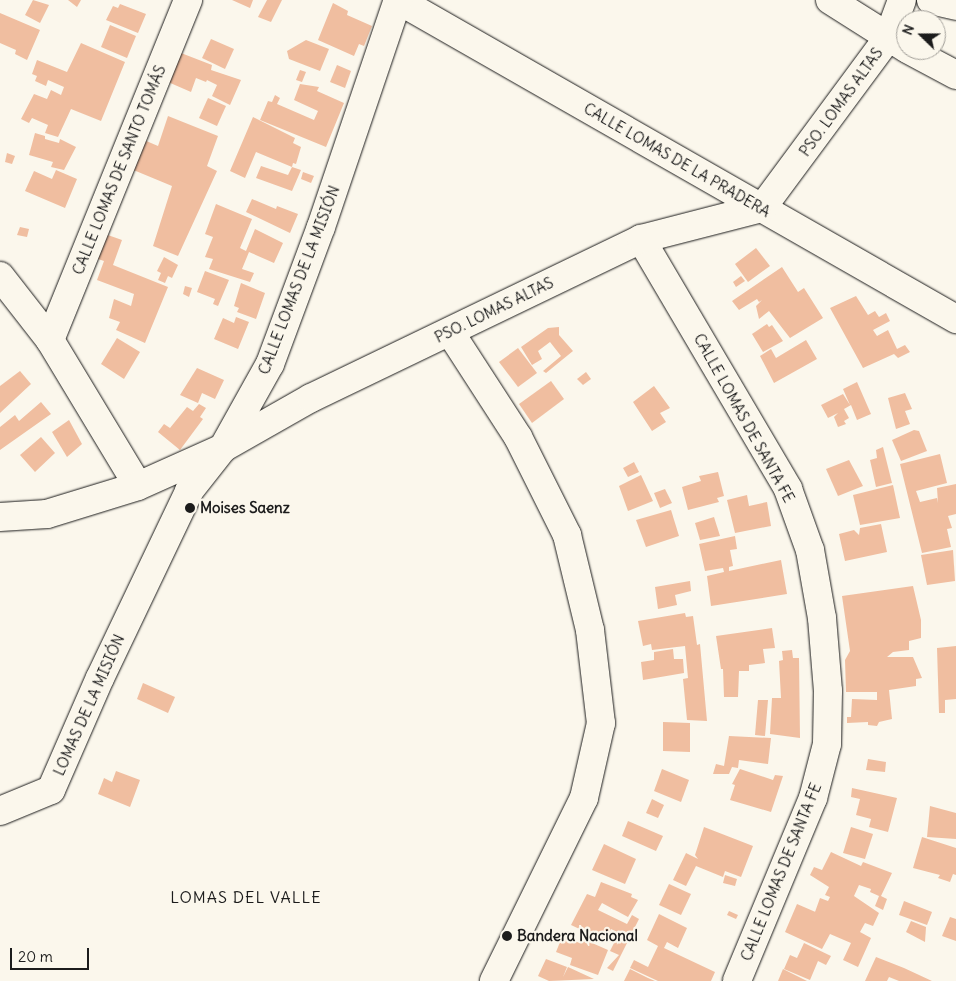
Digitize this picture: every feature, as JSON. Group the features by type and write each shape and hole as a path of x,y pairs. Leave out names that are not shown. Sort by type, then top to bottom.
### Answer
{"street":[{"name":"CALLE LOMAS DE SANTO TOMÁS","path":"50,340 188,0"},
{"name":"CALLE LOMAS DE LA PRADERA","path":"398,0 956,319"},
{"name":"CALLE LOMAS DE LA MISIÓN","path":"152,570 189,491 222,448 270,364 321,227 398,0"},
{"path":"830,0 896,43"},
{"path":"931,0 956,6"},
{"name":"PSO. LOMAS ALTAS","path":"0,517 47,514 138,486 222,448 311,398 641,239 762,208 896,52"},
{"path":"927,60 956,76"},
{"name":"CALLE LOMAS DE SANTA FE","path":"641,239 788,489 810,550 822,618 828,691 828,744 813,798 737,981"},
{"path":"0,276 50,340 138,486"},
{"path":"450,332 518,437 567,536 590,630 601,723 584,798 494,981"},
{"name":"LOMAS DE LA MISIÓN","path":"0,811 51,790 152,570"}],"building":[{"path":"33,0 49,5 40,23 25,15"},
{"path":"68,0 81,0 77,7"},
{"path":"232,0 253,0 250,8"},
{"path":"267,0 282,0 271,22 258,17"},
{"path":"333,3 348,11 347,15 372,26 364,46 359,44 354,56 318,40"},
{"path":"120,4 146,14 138,33 106,20 113,6 118,8"},
{"path":"0,13 40,30 27,60 15,54 16,50 0,43"},
{"path":"110,25 136,36 127,58 101,47"},
{"path":"211,39 234,49 225,69 202,58"},
{"path":"306,40 329,49 320,71 289,59 287,51"},
{"path":"81,43 125,62 101,121 71,109 58,137 45,133 48,125 32,118 29,123 21,119 34,94 47,99 51,90 61,95 64,87 48,80 46,86 35,81 37,76 32,74 37,60 67,72"},
{"path":"181,53 212,65 211,70 241,80 230,105 212,96 217,85 207,80 206,82 196,78 191,92 168,82"},
{"path":"337,65 351,71 345,88 330,82"},
{"path":"300,70 306,72 302,82 296,80"},
{"path":"300,84 319,87 317,91 344,103 326,147 260,120 268,101 272,102 275,95 280,98 277,104 314,120 318,111 294,100"},
{"path":"208,98 226,106 217,126 199,118"},
{"path":"168,116 218,136 207,166 217,171 178,256 153,246 172,186 131,169 144,140 158,146"},
{"path":"253,117 295,138 293,143 301,147 296,164 293,163 292,167 256,152 245,178 230,171"},
{"path":"35,133 45,136 45,139 59,143 60,139 76,147 64,170 51,167 53,162 29,155"},
{"path":"7,153 15,156 12,164 5,162"},
{"path":"261,166 288,175 292,167 301,170 292,191 256,178"},
{"path":"56,170 77,179 65,208 25,191 34,171 52,179"},
{"path":"303,172 314,176 311,183 301,179"},
{"path":"252,199 276,209 277,206 298,214 290,233 246,212"},
{"path":"216,204 252,219 240,248 246,251 255,229 283,243 274,263 249,252 242,269 254,273 250,282 209,269 213,259 205,257 213,237 205,234"},
{"path":"20,227 29,229 27,237 17,235"},
{"path":"105,234 122,240 113,265 168,287 145,343 116,330 120,322 109,318 114,299 131,306 134,294 97,280 104,261 95,258"},
{"path":"756,248 770,266 748,282 735,264"},
{"path":"164,257 178,265 172,278 168,276 165,283 158,280 161,273 157,271"},
{"path":"782,267 798,292 804,288 823,318 790,338 769,311 759,319 756,306 762,300 759,302 757,299 739,310 732,301"},
{"path":"205,271 229,280 218,306 213,304 215,299 197,292"},
{"path":"741,276 745,281 736,287 733,282"},
{"path":"241,283 265,293 256,319 237,312 239,308 234,306"},
{"path":"185,286 192,288 189,297 183,294"},
{"path":"856,296 868,315 875,311 879,317 886,313 890,321 873,330 877,336 888,330 897,349 905,345 910,352 898,358 894,354 863,368 830,308"},
{"path":"236,317 249,322 238,349 214,339 223,318 234,323"},
{"path":"767,324 769,327 772,325 783,341 763,352 752,334"},
{"path":"559,327 559,335 573,351 546,373 543,371 561,356 550,342 538,351 542,359 532,365 521,347 548,328"},
{"path":"117,338 140,352 124,379 101,364"},
{"path":"806,340 817,359 774,383 760,356 771,349 776,358"},
{"path":"518,348 537,373 518,387 499,362"},
{"path":"197,368 224,380 215,399 202,393 198,403 180,395"},
{"path":"20,371 31,384 0,413 0,386"},
{"path":"586,372 591,379 583,385 577,379"},
{"path":"551,381 564,399 532,423 519,404"},
{"path":"857,382 871,414 857,420 851,405 844,409 849,418 844,421 846,424 838,427 834,417 838,413 828,418 821,405 843,394 850,405 843,389"},
{"path":"654,386 670,408 660,413 666,422 652,431 633,402"},
{"path":"905,393 912,409 905,411 910,424 896,429 888,398"},
{"path":"41,402 51,414 0,450 0,427 15,415 19,421"},
{"path":"199,404 206,408 200,417 203,419 180,450 158,432 164,424 170,428 187,407 193,411"},
{"path":"69,420 82,444 67,457 52,432"},
{"path":"914,430 919,431 927,451 901,461 892,440"},
{"path":"41,437 55,453 35,472 20,455"},
{"path":"883,447 892,483 876,487 870,460 877,458 876,450"},
{"path":"940,454 947,483 916,491 920,502 937,498 938,503 937,488 956,484 956,514 948,516 952,528 947,529 951,547 922,553 900,464"},
{"path":"849,460 863,486 838,496 826,469"},
{"path":"634,462 639,472 628,477 623,468"},
{"path":"718,472 724,496 717,498 719,502 688,510 682,487 701,481 699,476"},
{"path":"641,475 653,501 628,511 619,486"},
{"path":"893,485 900,518 860,525 853,495"},
{"path":"665,489 672,503 660,508 654,493"},
{"path":"747,495 749,506 767,502 771,526 735,533 727,500"},
{"path":"671,510 679,536 646,547 636,520"},
{"path":"714,517 720,536 700,540 695,523"},
{"path":"881,524 887,552 845,561 839,534 854,530 859,535 860,528"},
{"path":"735,536 737,549 730,550 733,566 729,567 729,571 781,560 787,594 711,606 707,576 724,572 723,568 705,571 699,544"},
{"path":"953,550 955,581 927,585 921,555"},
{"path":"690,581 691,591 675,595 677,605 658,609 655,587"},
{"path":"913,586 921,620 921,638 909,641 909,650 893,652 887,657 913,657 922,678 916,679 916,686 889,690 892,719 879,722 877,726 868,725 868,722 847,723 847,717 851,717 852,699 877,700 877,692 846,692 845,660 850,651 842,596"},
{"path":"685,613 686,617 693,616 697,645 700,644 707,721 687,720 683,679 688,678 685,646 652,650 651,644 643,646 638,621"},
{"path":"772,628 775,648 763,649 765,663 749,665 749,671 739,671 738,697 724,697 723,669 721,669 716,636"},
{"path":"956,646 956,699 945,700 945,713 939,713 937,648"},
{"path":"673,649 674,659 683,659 684,673 643,680 641,662 654,660 654,652"},
{"path":"792,650 793,658 799,658 800,738 770,734 772,698 781,698 779,661 783,660 782,651"},
{"path":"143,683 175,697 168,713 137,699"},
{"path":"758,700 768,700 765,736 755,735"},
{"path":"663,722 690,723 690,752 663,751"},
{"path":"729,736 771,738 768,764 739,760 738,768 732,767 729,774 713,774 716,764 724,766"},
{"path":"868,759 886,762 885,772 866,770"},
{"path":"662,769 689,780 681,802 654,791"},
{"path":"740,769 773,780 775,775 783,776 771,812 730,800 735,785 732,784"},
{"path":"116,771 140,780 130,807 98,794 104,778 112,782"},
{"path":"852,788 897,798 888,832 869,827 871,819 856,815 860,799 851,797"},
{"path":"652,799 664,805 658,818 646,813"},
{"path":"930,806 956,813 956,839 927,837"},
{"path":"628,821 663,836 656,851 622,836"},
{"path":"704,827 753,846 741,877 725,871 723,877 696,866 686,886 673,880 686,853 698,859 695,855"},
{"path":"851,827 873,834 865,859 843,853"},
{"path":"922,837 956,848 956,875 953,874 950,882 938,878 940,875 913,868"},
{"path":"604,844 636,859 625,884 592,870"},
{"path":"831,852 861,866 863,862 892,873 881,896 887,899 883,910 875,906 879,896 870,892 871,889 859,885 854,896 879,913 873,926 865,923 860,932 871,938 858,967 843,960 851,943 830,934 822,949 785,932 797,904 815,912 820,898 828,901 830,897 825,895 829,887 810,875 814,867 822,870"},
{"path":"725,875 737,879 735,886 723,883"},
{"path":"601,882 632,894 631,897 638,900 628,917 602,903 598,910 627,924 632,915 639,919 613,971 607,968 619,955 610,951 619,933 611,929 605,941 571,925 587,894 595,897"},
{"path":"669,884 691,894 681,915 659,905"},
{"path":"904,901 932,912 927,925 899,915"},
{"path":"729,911 738,915 736,919 727,915"},
{"path":"659,914 687,928 678,948 667,942 664,948 715,972 711,981 658,981 630,968 634,960 648,967 658,946 647,940"},
{"path":"950,917 956,919 956,941 942,936"},
{"path":"911,921 926,927 925,942 906,932"},
{"path":"562,937 580,943 583,939 608,950 598,975 570,965 572,958 556,952"},
{"path":"804,943 831,956 826,965 818,961 810,980 784,969 790,955 797,958"},
{"path":"876,957 932,981 899,981 889,977 887,981 865,981"},
{"path":"546,959 567,967 563,977 568,967 594,979 549,981 538,976"},
{"path":"630,969 648,978 655,981 624,981"},
{"path":"783,969 807,981 778,981"}],"place":[{"name":"Moises Saenz","path":"190,508"},
{"name":"Bandera Nacional","path":"507,936"}],"district":[{"name":"LOMAS DEL VALLE","path":"246,897"}]}
